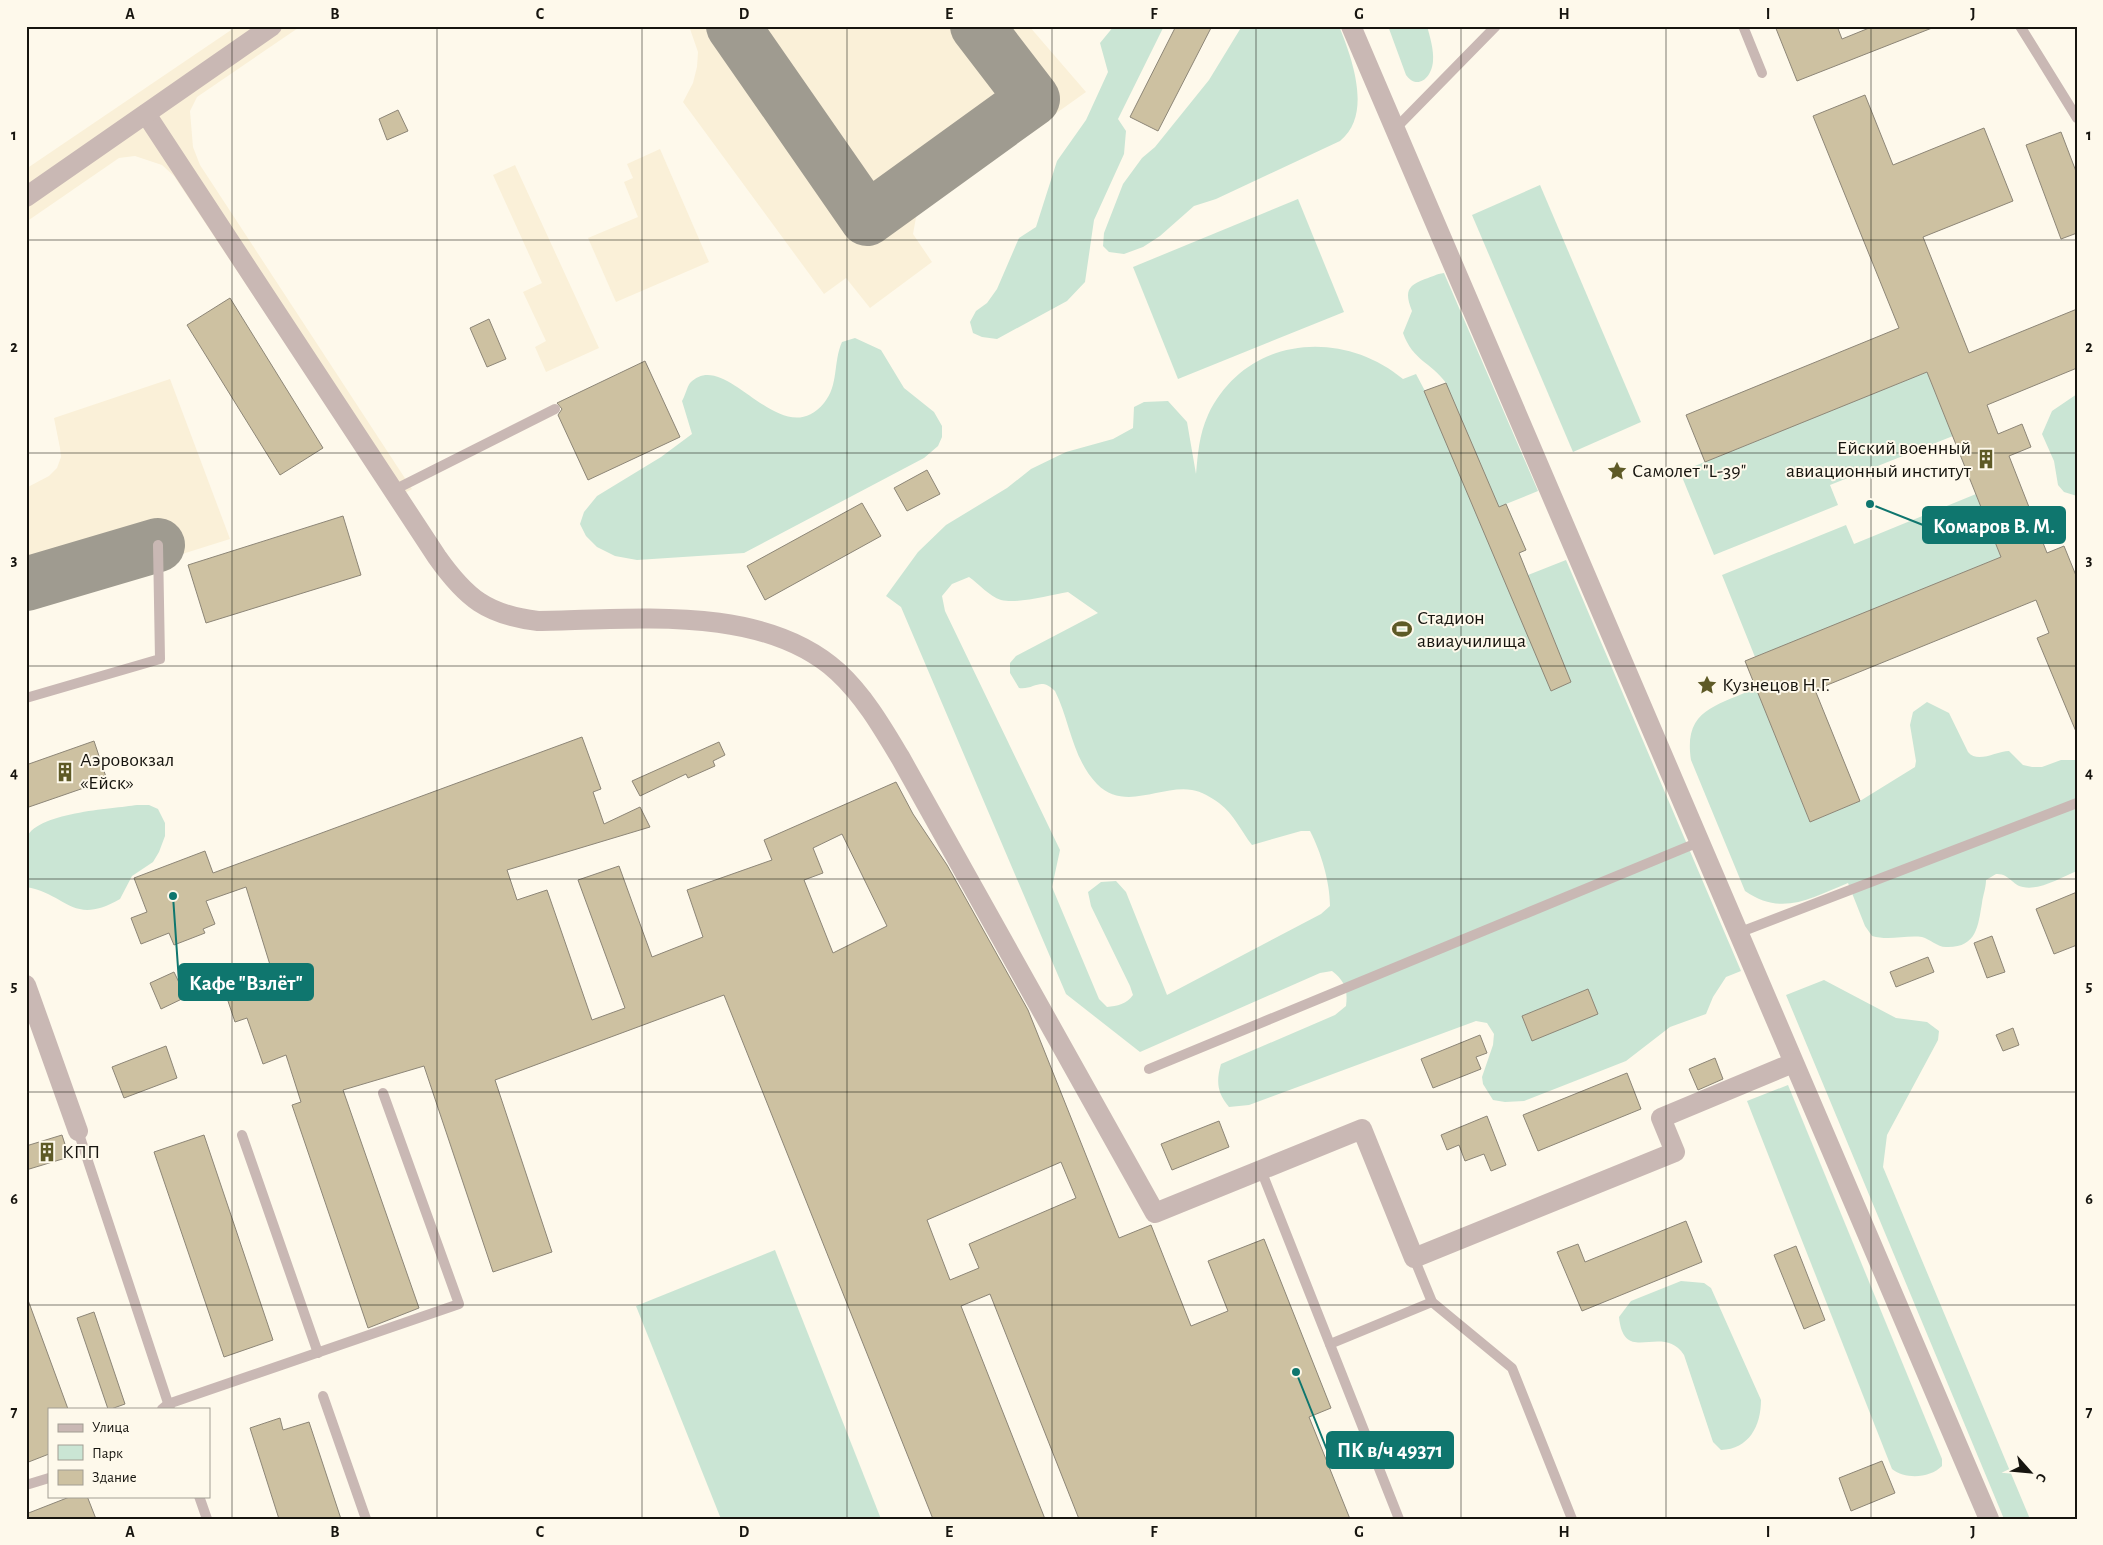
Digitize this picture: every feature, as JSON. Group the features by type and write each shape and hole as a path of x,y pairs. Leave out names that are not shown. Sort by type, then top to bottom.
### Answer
{"street":[{"path":"26,197 272,26"},
{"path":"1351,26 1989,1519"},
{"path":"146,114 455,583 477,601 504,615 538,621 684,620 740,625 799,647 837,671 864,700 900,757 1155,1213 1362,1128 1414,1258 1675,1152 1661,1118 1794,1063"},
{"path":"26,985 78,1131"}],"lane":[{"path":"1395,129 1496,26"},
{"path":"1742,26 1762,74"},
{"path":"2020,26 2077,118"},
{"path":"394,490 555,409"},
{"path":"26,698 160,659 158,545"},
{"path":"1738,933 2077,803"},
{"path":"1149,1069 1699,842"},
{"path":"78,1131 167,1407 460,1304 383,1093"},
{"path":"242,1135 318,1353"},
{"path":"1261,1170 1399,1519"},
{"path":"1414,1258 1432,1302 1512,1368 1572,1519"},
{"path":"1330,1344 1432,1302"},
{"path":"323,1396 366,1519"},
{"path":"26,1485 48,1478"},
{"path":"201,1498 207,1519"}],"shaded area":[{"path":"237,26 301,26 197,97 190,111 193,147 200,165 412,489 390,501 174,176 162,165 135,156 119,158 26,222 26,169"},
{"path":"689,26 1029,26 1086,92 917,212 913,234 932,262 870,308 846,278 824,294 683,102 693,83 697,67 698,52"},
{"path":"660,149 709,262 616,302 588,238 638,217 624,182 633,178 627,164"},
{"path":"515,165 599,348 546,372 535,347 546,341 523,292 542,283 493,175"},
{"path":"170,379 230,539 26,603 26,488 49,476 57,468 61,457 54,418"}],"green space":[{"path":"1114,26 1164,26 1118,119 1126,131 1124,154 1094,220 1085,282 1067,301 997,339 982,337 973,333 970,322 976,311 987,303 997,289 1019,238 1036,227 1057,161 1086,120 1108,72 1100,43"},
{"path":"1242,26 1339,26 1354,70 1357,86 1358,102 1356,117 1350,130 1340,141 1216,199 1194,206 1160,236 1143,247 1124,254 1109,252 1103,246 1104,233 1123,184 1142,158 1155,147 1209,80"},
{"path":"1388,26 1427,26 1433,61 1430,72 1424,80 1415,82 1406,75"},
{"path":"1540,185 1641,422 1573,452 1472,215"},
{"path":"1298,199 1344,312 1178,379 1133,267"},
{"path":"1444,273 1538,491 1506,504 1526,550 1519,553 1528,575 1566,560 1741,971 1726,977 1713,997 1706,1014 1670,1027 1626,1061 1524,1101 1505,1102 1493,1100 1483,1084 1482,1077 1493,1045 1494,1034 1487,1023 1476,1021 1249,1105 1229,1107 1222,1097 1219,1087 1218,1076 1221,1064 1335,1015 1346,1006 1346,991 1343,982 1332,971 1320,973 1140,1052 1066,994 901,607 886,596 918,552 946,525 1007,488 1031,469 1066,452 1113,439 1133,428 1134,407 1144,402 1168,401 1187,422 1196,474 1198,451 1205,422 1224,389 1245,369 1269,356 1296,348 1323,347 1351,352 1378,362 1403,379 1416,374 1425,391 1446,383 1417,356 1403,333 1412,311 1408,299 1411,287 1414,284","holes":["969,577 988,593 1001,600 1025,600 1068,592 1098,613 1016,656 1010,663 1010,673 1019,688 1045,684 1055,691 1082,763 1097,784 1108,792 1119,796 1131,797 1180,789 1199,792 1224,807 1252,845 1301,831 1310,831 1324,867 1330,906 1321,914 1167,995 1126,892 1116,881 1101,882 1088,892 1091,906 1133,995 1122,1004 1107,1007 1099,999 1052,887 1060,850 945,611 942,596 952,584"]},
{"path":"855,338 881,350 904,388 934,412 942,426 942,437 938,446 924,458 744,553 637,560 615,556 597,547 586,536 580,524 584,512 597,496 661,457 692,434 682,401 690,383 704,375 720,378 772,410 790,417 807,416 824,403 829,396 842,342"},
{"path":"1927,372 1953,436 1830,485 1838,505 1714,555 1680,472"},
{"path":"2077,394 2077,496 2064,492 2058,485 2054,461 2042,434 2052,411"},
{"path":"1976,494 2001,557 1755,657 1722,575 1846,525 1854,544"},
{"path":"1756,688 1810,822 1860,801 1915,767 1916,761 1910,725 1913,712 1927,702 1949,713 1968,752 1977,757 2009,751 2023,765 2032,767 2042,767 2061,760 2077,760 2077,871 2058,880 2029,888 2019,886 2004,875 1996,874 1986,880 1979,920 1970,940 1964,944 1946,947 1922,937 1885,938 1872,936 1865,926 1848,883 1809,899 1796,902 1784,904 1771,903 1759,899 1745,891 1691,760 1690,743 1692,730 1706,712 1716,705"},
{"path":"149,805 158,809 165,823 165,836 153,862 132,876 120,899 104,907 91,910 80,909 70,906 40,890 26,887 25,845 32,831 43,823 58,818 93,810"},
{"path":"1824,980 1896,1018 1927,1022 1939,1031 1938,1040 1887,1135 1883,1167 2030,1519 2004,1519 1786,995"},
{"path":"1788,1085 1942,1459 1942,1466 1931,1473 1911,1476 1898,1473 1892,1469 1747,1101"},
{"path":"775,1250 881,1519 721,1519 636,1306"},
{"path":"1681,1281 1704,1283 1711,1288 1761,1400 1756,1427 1746,1441 1731,1449 1721,1450 1713,1442 1684,1355 1675,1346 1665,1342 1636,1342 1628,1339 1622,1332 1619,1317 1631,1301"}],"building":[{"path":"1176,26 1212,26 1158,131 1130,117"},
{"path":"1775,26 1837,26 1842,39 1874,26 1932,28 1797,81"},
{"name":"Ейский военный авиационный институт","path":"1865,95 1893,165 1984,128 2013,201 1923,237 1969,353 2077,309 2077,368 1987,405 1998,434 2022,424 2031,447 2009,456 2047,553 2064,546 2077,578 2077,734 2037,638 2049,633 2036,600 1815,690 1860,801 1810,822 1745,661 2001,557 1927,372 1705,462 1686,415 1899,328 1813,116"},
{"path":"398,110 408,131 387,140 379,119"},
{"path":"2061,132 2077,174 2077,233 2061,239 2026,145"},
{"path":"230,298 323,448 280,475 187,325"},
{"path":"489,319 506,359 487,367 470,328"},
{"path":"645,361 680,437 588,480 558,415 562,409 557,403"},
{"path":"1446,383 1499,507 1506,504 1526,550 1519,553 1571,682 1551,691 1424,391"},
{"path":"927,470 940,494 907,511 894,488"},
{"path":"862,503 881,536 765,600 747,566"},
{"path":"343,516 361,575 206,623 188,565"},
{"path":"582,737 601,789 593,792 604,824 640,807 650,827 507,870 517,900 547,890 592,1020 625,1008 578,880 619,866 652,957 703,937 687,890 772,860 764,840 896,782 913,814 947,865 1028,1010 1119,1238 1151,1225 1191,1326 1228,1311 1208,1261 1264,1239 1331,1408 1309,1417 1350,1519 1079,1519 990,1294 961,1306 1045,1519 933,1519 724,995 495,1080 552,1252 493,1272 424,1066 343,1090 419,1308 368,1328 292,1105 301,1102 286,1055 263,1064 247,1018 235,1022 227,998 275,981 246,887 206,901 215,924 203,929 205,933 174,945 169,933 141,944 131,918 147,912 134,878 205,851 213,873","holes":["842,834 887,926 833,953 804,880 823,873 813,848","1061,1162 1076,1198 969,1244 979,1268 950,1280 927,1220"]},
{"name":"Аэровокзал «Ейск»","path":"94,741 107,780 26,808 26,765"},
{"path":"719,742 725,755 713,761 715,766 688,778 686,774 640,796 632,781"},
{"path":"2077,892 2077,945 2054,954 2036,909"},
{"path":"1992,936 2005,972 1987,978 1974,943"},
{"path":"1928,957 1934,972 1896,987 1890,972"},
{"path":"174,972 186,997 161,1009 150,983"},
{"path":"1588,989 1598,1014 1532,1041 1522,1016"},
{"path":"2013,1028 2019,1045 2003,1051 1996,1035"},
{"path":"1480,1035 1487,1053 1476,1057 1481,1069 1433,1088 1421,1059"},
{"path":"166,1046 177,1078 124,1098 112,1067"},
{"path":"1715,1058 1723,1079 1698,1090 1689,1069"},
{"path":"1627,1073 1641,1109 1538,1151 1523,1115"},
{"path":"1487,1116 1506,1165 1491,1171 1484,1154 1465,1161 1459,1145 1447,1150 1441,1135"},
{"path":"1219,1121 1229,1147 1172,1170 1161,1144"},
{"name":"КПП","path":"62,1135 69,1157 26,1170 26,1146"},
{"path":"204,1135 273,1340 224,1357 154,1152"},
{"path":"1686,1221 1702,1262 1582,1311 1557,1252 1578,1244 1585,1262"},
{"path":"1796,1246 1825,1320 1804,1329 1774,1255"},
{"path":"28,1300 68,1408 48,1408 48,1454 26,1463 26,1301"},
{"path":"94,1312 125,1404 108,1408 77,1318"},
{"path":"280,1418 283,1430 309,1422 341,1519 279,1519 250,1428"},
{"path":"1882,1461 1895,1493 1851,1511 1839,1478"},
{"path":"67,1498 88,1498 96,1519 26,1519 26,1514"}],"taxiway":[{"path":"733,26 867,219 1033,99 977,26"},
{"path":"26,584 158,545"}],"place":[{"name":"Ейский военный авиационный институт","path":"1986,459"},
{"name":"Самолет \"L-39\"","path":"1617,471"},
{"name":"Комаров В. М.","path":"1870,504"},
{"name":"Стадион авиаучилища","path":"1402,629"},
{"name":"Кузнецов Н.Г.","path":"1707,685"},
{"name":"Аэровокзал «Ейск»","path":"65,772"},
{"name":"Кафе \"Взлёт\"","path":"173,896"},
{"name":"КПП","path":"47,1152"},
{"name":"ПК в/ч 49371","path":"1296,1372"}]}
